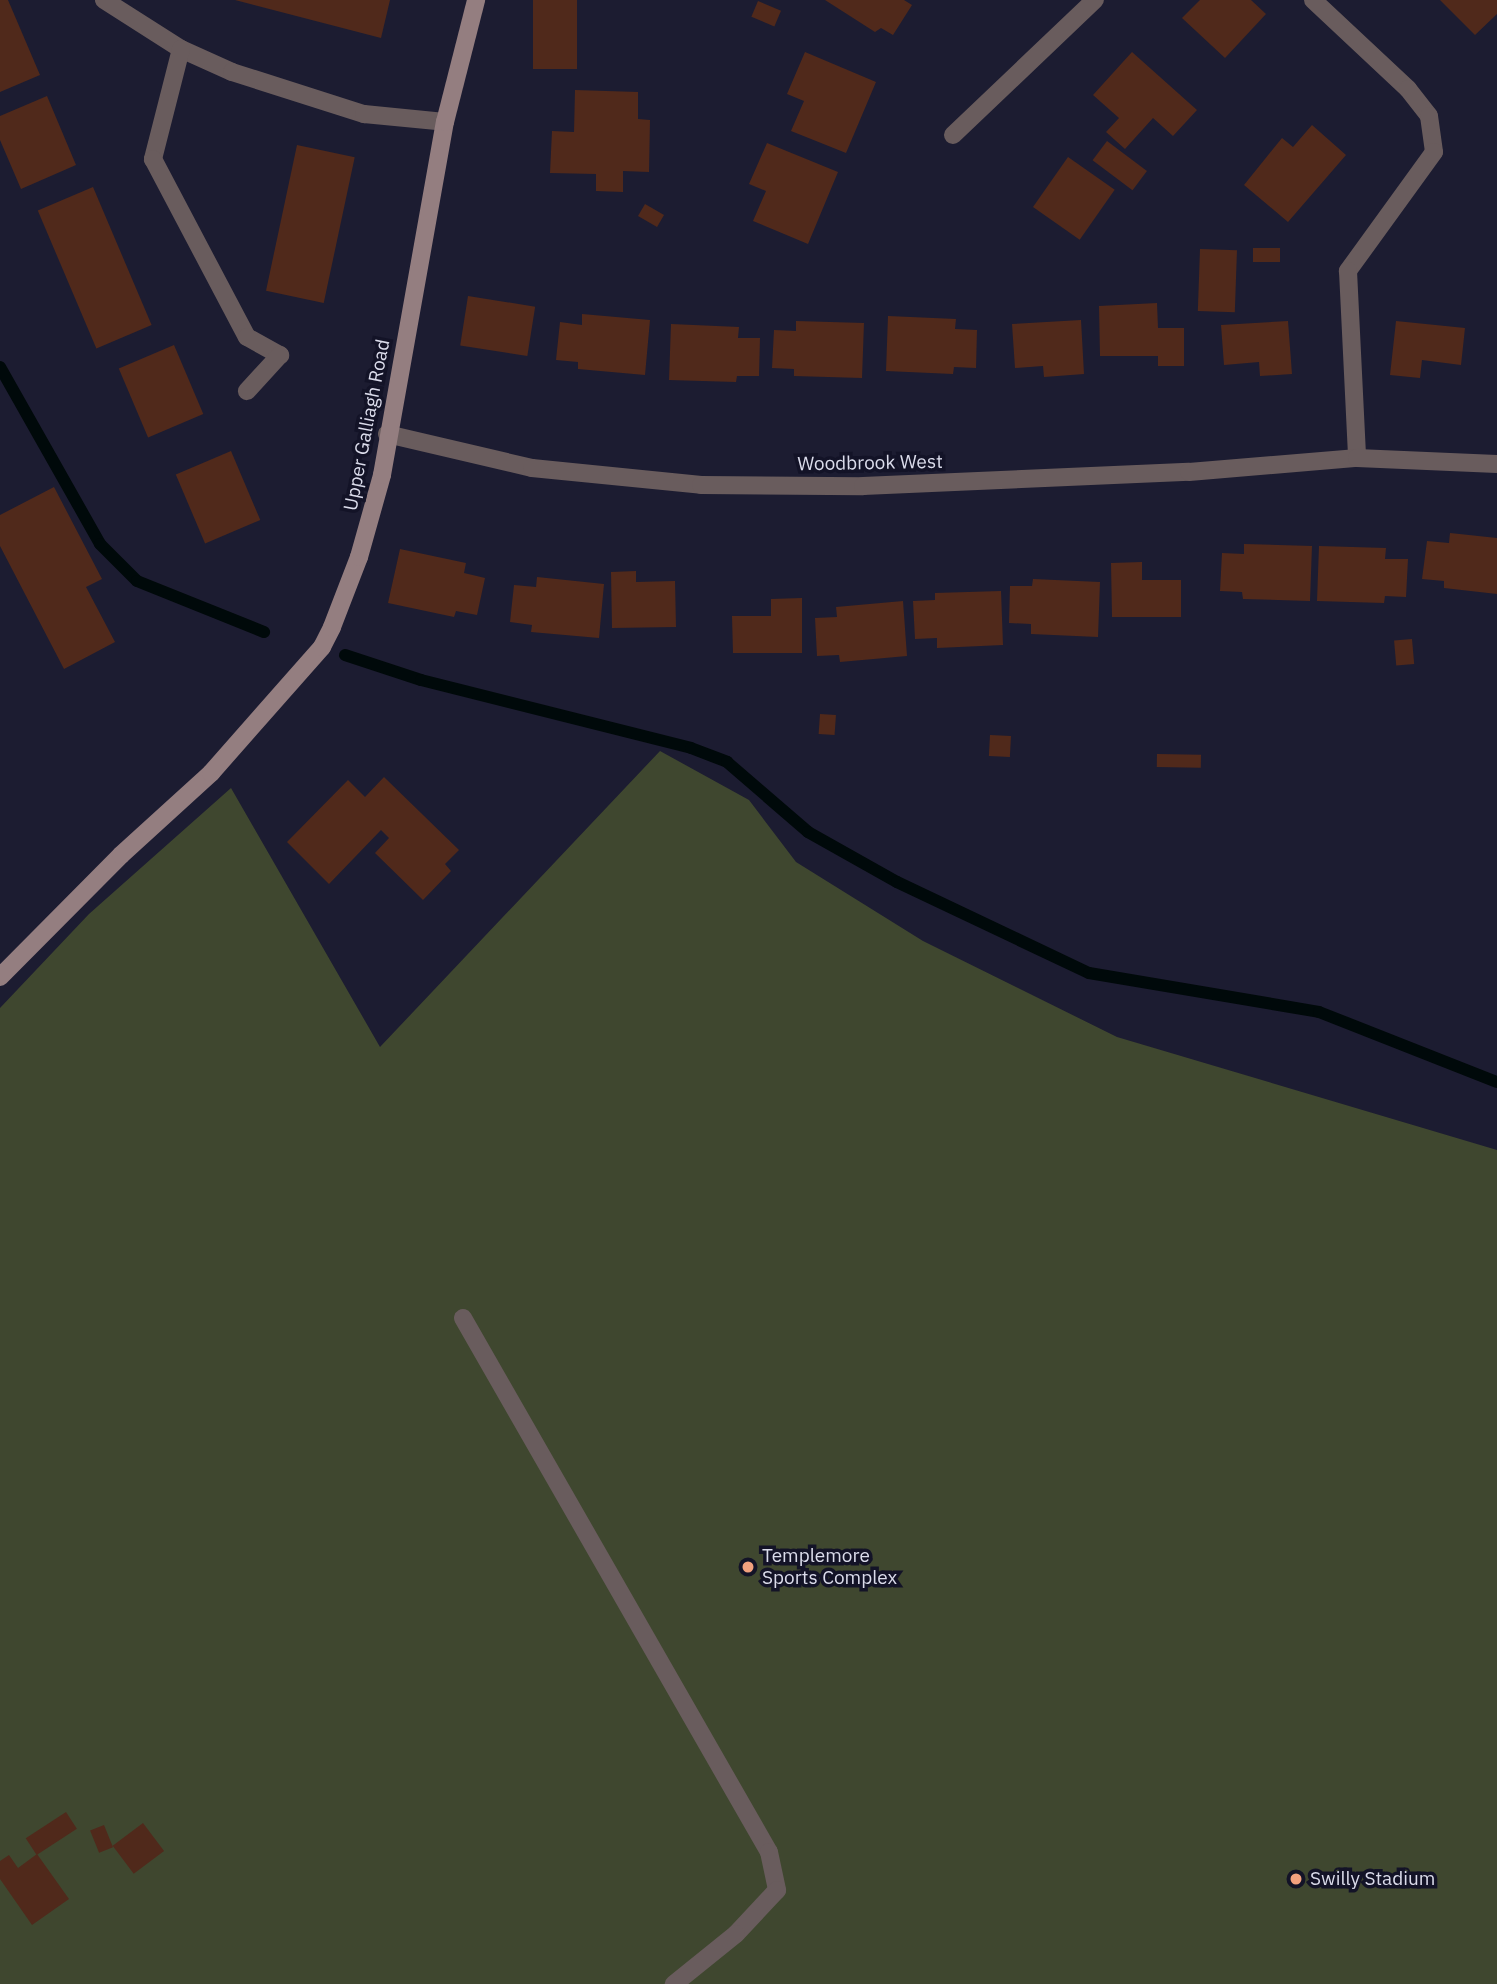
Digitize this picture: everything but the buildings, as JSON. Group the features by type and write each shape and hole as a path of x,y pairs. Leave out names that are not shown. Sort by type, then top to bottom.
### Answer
{"street":[{"path":"104,0 181,49 232,72 364,114 445,122"},
{"name":"Upper Galliagh Road","path":"0,977 121,855 211,773 322,647 359,556 382,475 387,434 445,122 476,0"},
{"path":"953,135 1095,0"},
{"path":"1313,0 1408,89 1429,116 1434,152 1348,271 1357,458"},
{"path":"181,49 153,159 247,337 280,355 247,391"},
{"name":"Woodbrook West","path":"387,434 532,468 701,485 863,486 1189,472 1357,458 1497,464"},
{"path":"463,1318 769,1852 777,1890 736,1934 674,1984"}],"green space":[{"name":"Templemore Sports Complex","path":"660,751 749,800 796,862 923,941 1117,1037 1497,1150 1497,1984 0,1984 0,1008 89,914 231,788 380,1047"}],"waterway":[{"path":"0,367 100,544 137,581 264,632"},
{"path":"345,655 421,680 691,748 727,762 808,832 897,882 1089,973 1319,1012 1497,1082"}],"place":[{"name":"Templemore Sports Complex","path":"748,1567"},
{"name":"Swilly Stadium","path":"1296,1879"}]}
